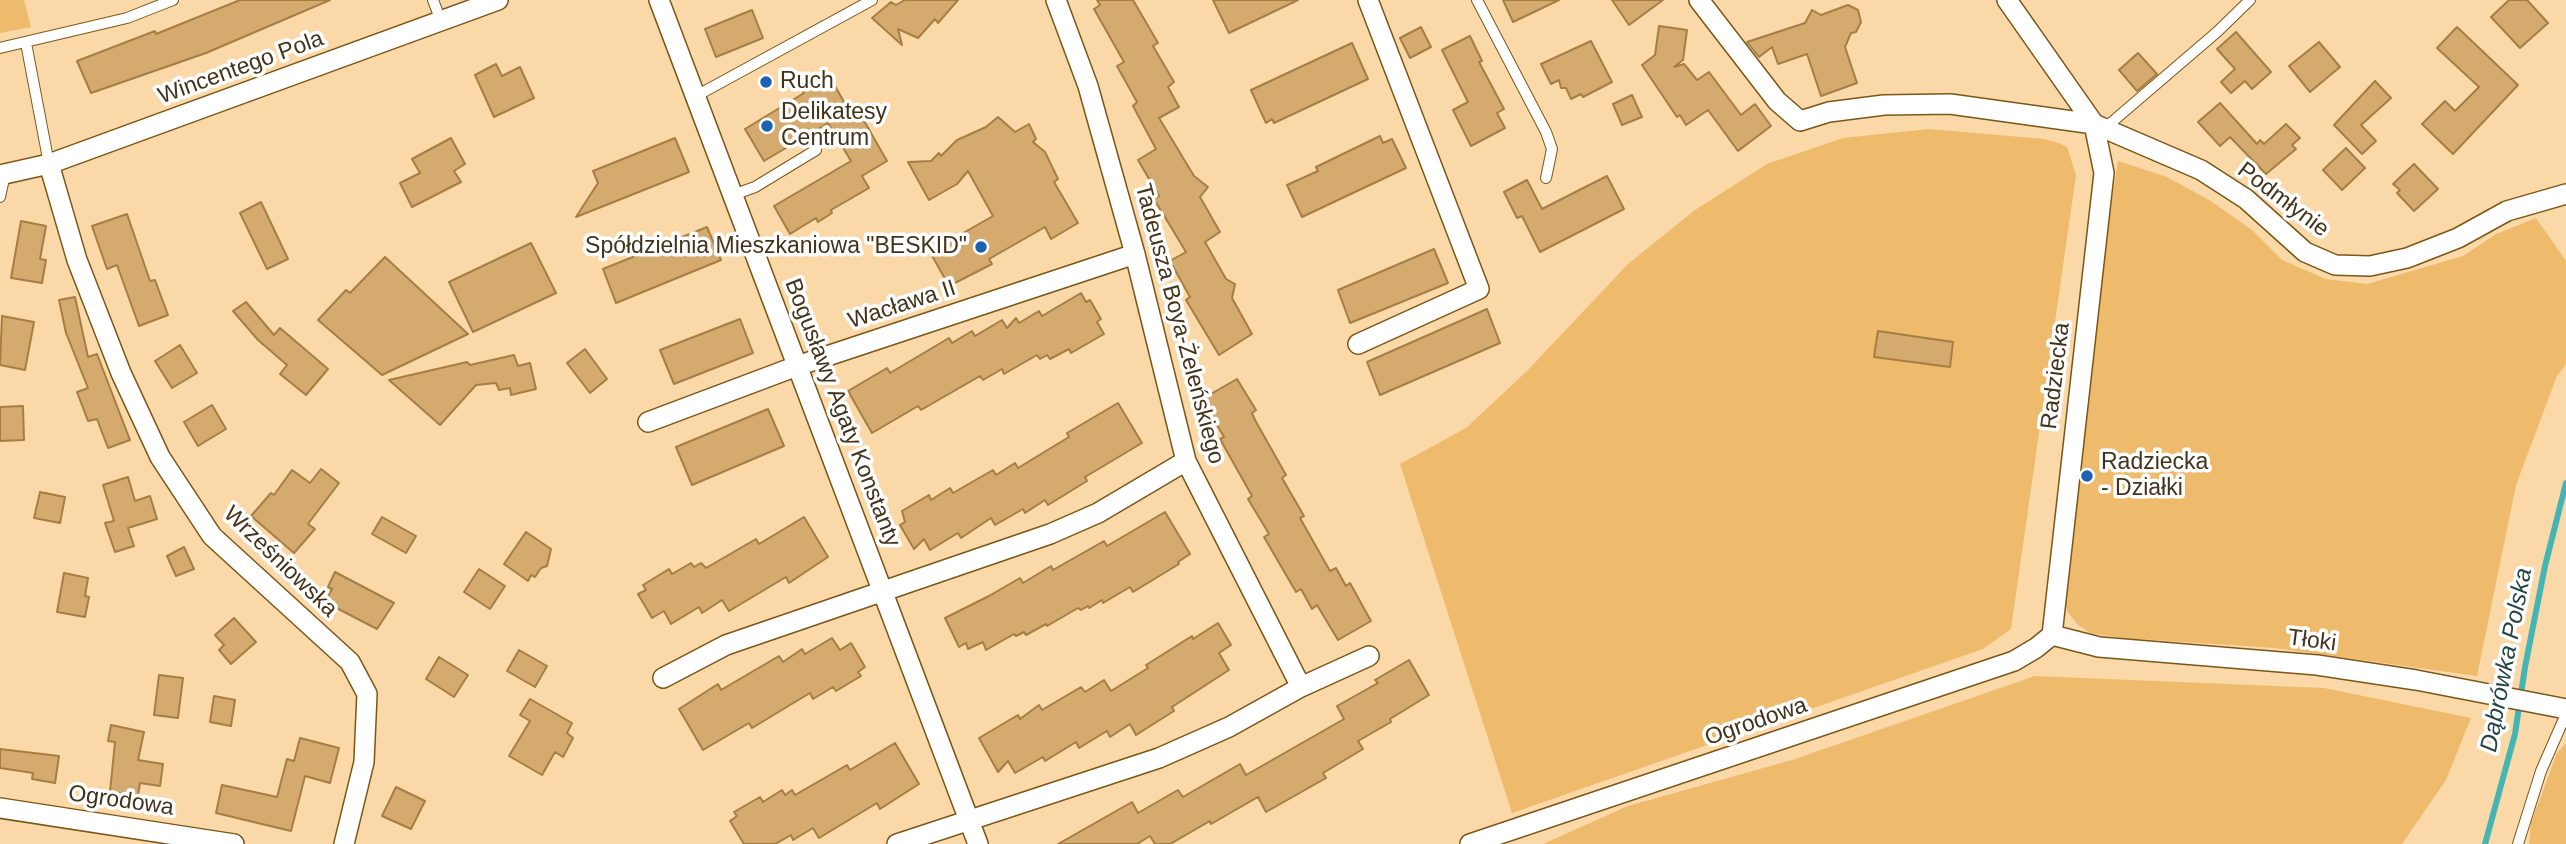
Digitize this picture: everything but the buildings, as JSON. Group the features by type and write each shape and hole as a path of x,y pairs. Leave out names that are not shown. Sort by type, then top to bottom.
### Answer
{"street":[{"name":"Wincentego Pola","path":"2,175 49,164 498,0"},
{"name":"Bogusławy Agaty Konstanty","path":"659,0 978,844"},
{"name":"Tadeusza Boya-Żeleńskiego","path":"1055,0 1088,86 1135,254 1186,461 1301,687"},
{"path":"1358,344 1479,289 1368,0"},
{"path":"1699,0 1777,101 1800,121 1829,113 1884,105 1950,104 2099,126"},
{"name":"Radziecka","path":"2007,0 2099,126 2104,173 2052,635"},
{"name":"Podmłynie","path":"2099,126 2201,170 2246,199 2305,252 2335,265 2370,266 2407,258 2458,238 2507,211 2566,194"},
{"name":"Wrześniowska","path":"49,164 77,260 121,373 160,457 212,536 350,662 367,694 364,762 344,844"},
{"name":"Wacława II","path":"648,422 797,366 1135,254"},
{"path":"663,678 726,645 1050,534 1098,513 1186,461"},
{"name":"Tłoki","path":"2052,635 2099,647 2317,665 2416,680 2560,710"},
{"name":"Ogrodowa","path":"1470,844 2014,661 2052,635"},
{"path":"897,844 1159,758 1228,727 1301,687 1369,656"},
{"name":"Ogrodowa","path":"0,808 234,844"}],"lane":[{"path":"0,48 127,18 173,0"},
{"path":"433,0 441,21"},
{"path":"696,96 859,3 872,0"},
{"path":"1477,0 1546,132 1552,149 1546,178"},
{"path":"2099,126 2217,32 2250,0"},
{"path":"26,43 49,164"},
{"path":"733,195 755,187 816,150"},
{"path":"0,197 2,175"},
{"path":"2518,844 2560,710"}],"shaded area":[{"path":"0,0 24,0 31,27 0,33"},
{"path":"1929,129 2044,139 2059,143 2067,147 2076,175 2011,629 1983,649 1512,813 1400,464 1466,428 1527,371 1628,264 1695,210 1767,164 1843,138"},
{"path":"2118,161 2167,177 2211,201 2252,230 2282,260 2326,279 2367,284 2463,256 2496,234 2536,218 2566,261 2566,364 2557,376 2516,485 2477,676 2275,648 2123,638 2090,633 2078,625 2067,611 2064,595 2104,251"},
{"path":"2035,676 2324,688 2471,718 2446,780 2402,844 1543,844 1628,806 1792,760"},
{"path":"2566,743 2566,844 2529,844 2531,823 2557,753"}],"waterway":[{"name":"Dąbrówka Polska","path":"2485,844 2515,734 2545,566 2566,483"}],"place":[{"name":"Ruch","path":"766,82"},
{"name":"Delikatesy Centrum","path":"767,126"},
{"name":"Spółdzielnia Mieszkaniowa \"BESKID\"","path":"981,247"},
{"name":"Radziecka - Działki","path":"2087,476"}]}
